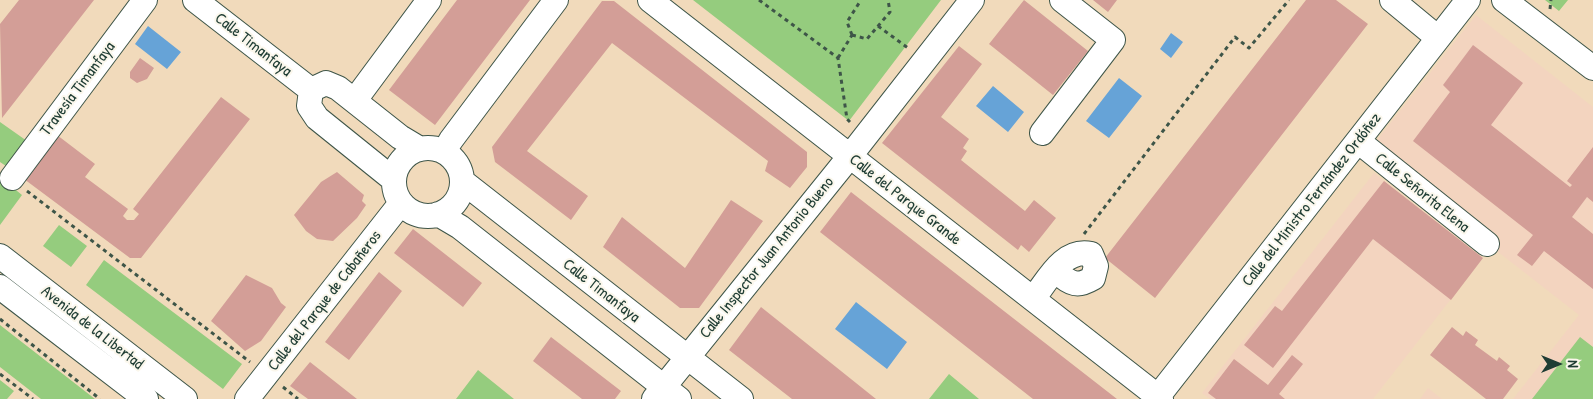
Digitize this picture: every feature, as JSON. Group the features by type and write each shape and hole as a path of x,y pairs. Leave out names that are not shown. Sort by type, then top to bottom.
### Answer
{"street":[{"name":"Travesía Timanfaya","path":"12,178 145,0"},
{"name":"Calle Timanfaya","path":"195,0 311,90"},
{"path":"354,100 429,0"},
{"path":"444,152 556,0"},
{"name":"Calle del Parque Grande","path":"650,0 1158,398"},
{"name":"Calle Inspector Juan Antonio Bueno","path":"665,395 686,357 850,156 972,0"},
{"path":"1042,133 1113,40 1062,0"},
{"path":"1392,0 1442,33"},
{"path":"1406,0 1442,33"},
{"path":"1504,0 1593,68"},
{"name":"Calle del Ministro Fernández Ordóñez","path":"1158,398 1442,33 1462,2"},
{"path":"394,180 317,118 309,106 311,90 326,83 338,88 400,137 420,149"},
{"name":"Calle Señorita Elena","path":"1358,141 1487,244"},
{"path":"433,148 444,152 454,160 462,181 459,195 450,208 438,214 429,216 411,212 401,203 395,190 394,180 397,168 407,155 420,149 433,148"},
{"name":"Calle Timanfaya","path":"462,181 741,399"},
{"name":"Calle del Parque de Cabañeros","path":"247,399 401,203"},
{"path":"438,214 460,227 665,395"},
{"name":"Avenida de la Libertad","path":"0,256 185,399"},
{"path":"1032,299 1065,266"},
{"name":"Avenida de la Libertad","path":"0,287 146,399"}],"path":[{"path":"759,0 838,58"},
{"path":"852,35 846,22 861,0"},
{"path":"852,35 867,39 890,12 888,0"},
{"path":"1065,266 1235,37 1249,48 1289,0"},
{"path":"1550,10 1551,0"},
{"path":"878,26 925,60"},
{"path":"852,35 838,58 847,119 866,136"},
{"path":"12,178 298,399"},
{"path":"0,319 100,399"},
{"path":"0,374 33,399"}],"shaded area":[{"path":"1476,15 1593,107 1593,399 1513,399 1579,315 1493,248 1500,238 1377,140"},
{"path":"1374,173 1483,258 1373,399 1210,399 1202,393"},
{"path":"1428,388 1442,399 1420,399"}],"green space":[{"path":"693,0 941,0 849,121"},
{"path":"1545,0 1568,0 1559,11"},
{"path":"0,122 27,141 9,168 0,162"},
{"path":"0,177 22,195 0,225"},
{"path":"59,225 87,246 71,267 43,246"},
{"path":"104,260 242,364 223,389 86,285"},
{"path":"0,325 95,399 41,399 0,367"},
{"path":"1580,337 1593,347 1593,399 1532,399"},
{"path":"478,370 514,399 456,399"},
{"path":"949,374 979,399 929,399"},
{"path":"0,380 14,391 7,399 0,399"}],"water":[{"path":"148,26 181,52 167,69 135,44"},
{"path":"1171,33 1183,42 1171,58 1160,49"},
{"path":"1119,78 1142,96 1109,138 1086,121"},
{"path":"993,86 1024,112 1008,132 976,106"},
{"path":"856,302 907,342 887,369 835,329"}],"building":[{"path":"19,0 94,0 2,118 0,24"},
{"path":"457,0 530,0 435,125 389,90"},
{"path":"1024,0 1088,51 1053,95 989,44"},
{"path":"1093,0 1117,0 1108,12"},
{"path":"1306,0 1336,0 1368,24 1155,298 1105,258"},
{"path":"602,1 614,1 807,152 807,167 790,188 765,171 768,161 612,43 527,151 588,196 571,220 495,162 492,147"},
{"path":"1473,45 1523,83 1491,125 1570,187 1572,185 1567,181 1593,147 1593,202 1587,197 1572,217 1593,234 1593,289 1544,251 1532,266 1517,255 1533,235 1413,141 1450,92 1443,85"},
{"path":"959,46 982,64 941,117 969,139 963,148 967,151 961,160 1025,211 1034,200 1056,218 1029,252 1021,245 1018,250 882,143"},
{"path":"140,58 154,68 147,79 137,83 130,78 130,72"},
{"path":"221,97 250,119 141,258 130,258 24,179 57,135 95,164 85,177 128,209 123,216 127,220 134,220 139,214 133,209"},
{"path":"337,172 364,195 362,201 366,205 357,218 333,241 317,239 306,231 294,215 321,182"},
{"path":"1384,181 1483,258 1451,300 1373,239 1273,368 1244,345 1275,306 1282,311"},
{"path":"851,192 1117,399 1033,399 820,232"},
{"path":"731,200 763,221 699,308 680,308 603,247 622,217 685,268"},
{"path":"413,229 482,283 463,307 394,253"},
{"path":"379,272 402,291 349,360 325,342"},
{"path":"246,275 272,288 281,303 286,307 261,341 245,351 211,321"},
{"path":"761,307 876,399 792,399 729,350"},
{"path":"1452,327 1463,336 1466,331 1478,340 1475,345 1497,361 1499,357 1510,366 1507,370 1518,379 1503,399 1486,399 1430,355"},
{"path":"551,337 621,391 615,399 582,399 533,361"},
{"path":"1292,355 1303,364 1279,394 1285,399 1216,399 1208,393 1234,359 1268,385"},
{"path":"310,362 357,399 308,399 290,386"}]}
